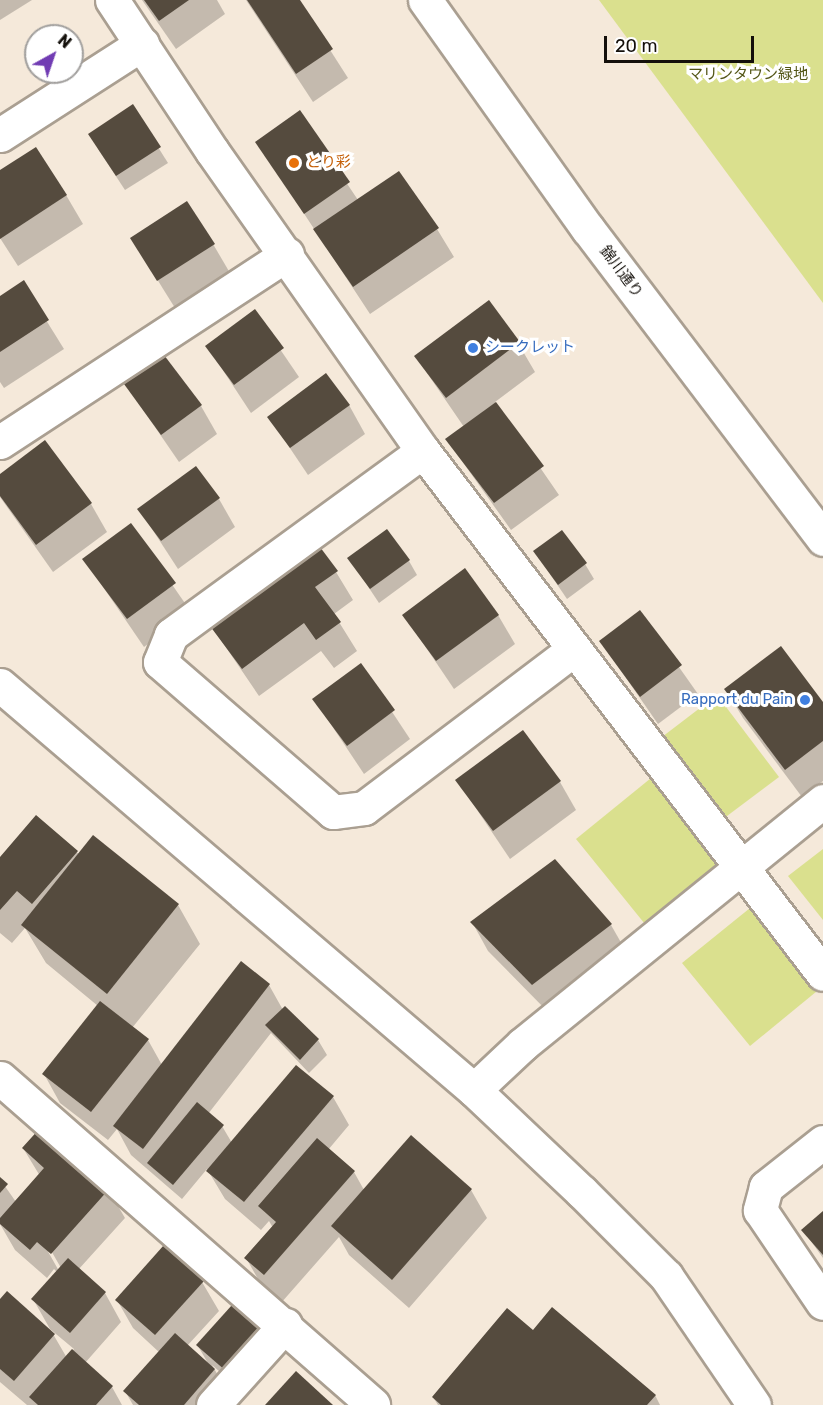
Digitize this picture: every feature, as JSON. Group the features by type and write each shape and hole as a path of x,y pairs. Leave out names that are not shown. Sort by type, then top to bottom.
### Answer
{"street":[{"path":"112,0 423,451 823,974"},
{"name":"錦川通り","path":"425,0 588,229 823,539"},
{"path":"0,135 142,44"},
{"path":"0,442 287,254"},
{"path":"423,451 171,636 160,662 333,812 364,807 573,650"},
{"path":"0,685 474,1090 666,1276 754,1405"},
{"path":"474,1090 522,1044 823,801"},
{"path":"0,1078 285,1325 373,1405"},
{"path":"823,1142 766,1187 760,1209 823,1303"},
{"path":"213,1405 285,1325"}],"green space":[{"name":"マリンタウン緑地","path":"599,0 823,0 823,303"},
{"path":"717,695 779,777 719,822 658,740"},
{"path":"656,774 729,865 649,929 576,839"},
{"path":"823,849 823,920 788,876"},
{"path":"755,904 822,987 750,1046 682,963"}],"building":[{"path":"144,0 189,0 159,21"},
{"path":"247,0 300,0 333,49 296,74"},
{"path":"133,104 161,147 116,176 88,134"},
{"path":"300,110 350,182 304,214 255,142"},
{"path":"36,147 67,195 0,239 0,170"},
{"path":"399,171 439,228 353,287 313,229"},
{"path":"187,201 215,244 157,281 130,238"},
{"path":"24,280 49,320 0,352 0,296"},
{"path":"489,300 520,342 446,398 414,356"},
{"path":"255,309 284,348 234,385 205,346"},
{"path":"164,355 202,405 161,435 124,384"},
{"path":"326,373 350,405 290,448 267,417"},
{"path":"496,402 544,466 494,503 445,439"},
{"path":"45,440 92,503 36,545 0,496 0,474"},
{"path":"196,466 220,498 161,541 137,509"},
{"path":"131,523 176,583 127,619 82,559"},
{"path":"387,529 410,560 370,589 347,558"},
{"path":"562,530 587,563 558,585 533,551"},
{"path":"320,547 338,571 315,587 341,622 316,640 304,623 242,669 210,626"},
{"path":"465,568 499,615 436,661 402,615"},
{"path":"640,610 682,665 640,697 599,641"},
{"path":"781,646 823,702 823,741 785,770 724,689"},
{"path":"361,663 395,710 347,746 312,699"},
{"path":"523,730 561,781 493,831 455,780"},
{"path":"36,815 78,851 32,904 17,891 0,910 0,857"},
{"path":"93,835 179,904 107,994 21,925"},
{"path":"555,859 612,924 532,985 470,922"},
{"path":"241,961 270,984 143,1149 113,1126"},
{"path":"100,1001 149,1039 91,1112 42,1074"},
{"path":"285,1006 319,1039 300,1060 265,1025"},
{"path":"296,1065 334,1096 244,1202 206,1171"},
{"path":"197,1102 224,1125 173,1185 147,1163"},
{"path":"41,1127 110,1188 51,1254 37,1242 30,1250 0,1224 0,1218 44,1168 22,1148"},
{"path":"411,1135 472,1189 392,1280 331,1226"},
{"path":"317,1138 355,1171 264,1275 244,1258 276,1222 258,1206"},
{"path":"0,1177 8,1184 0,1193"},
{"path":"823,1211 823,1255 801,1230"},
{"path":"164,1245 204,1281 155,1335 115,1300"},
{"path":"68,1258 106,1292 70,1333 31,1299"},
{"path":"7,1291 55,1334 14,1381 0,1369 0,1299"},
{"path":"232,1305 262,1331 226,1371 196,1345"},
{"path":"552,1307 656,1395 647,1405 441,1405 432,1397 507,1308 533,1330"},
{"path":"175,1333 215,1369 184,1405 139,1405 123,1391"},
{"path":"72,1349 113,1386 96,1405 38,1405 29,1397"},
{"path":"296,1371 333,1405 265,1405"}],"place":[{"name":"とり彩","path":"294,163"},
{"name":"シークレット","path":"473,348"},
{"name":"Rapport du Pain","path":"805,700"}]}
